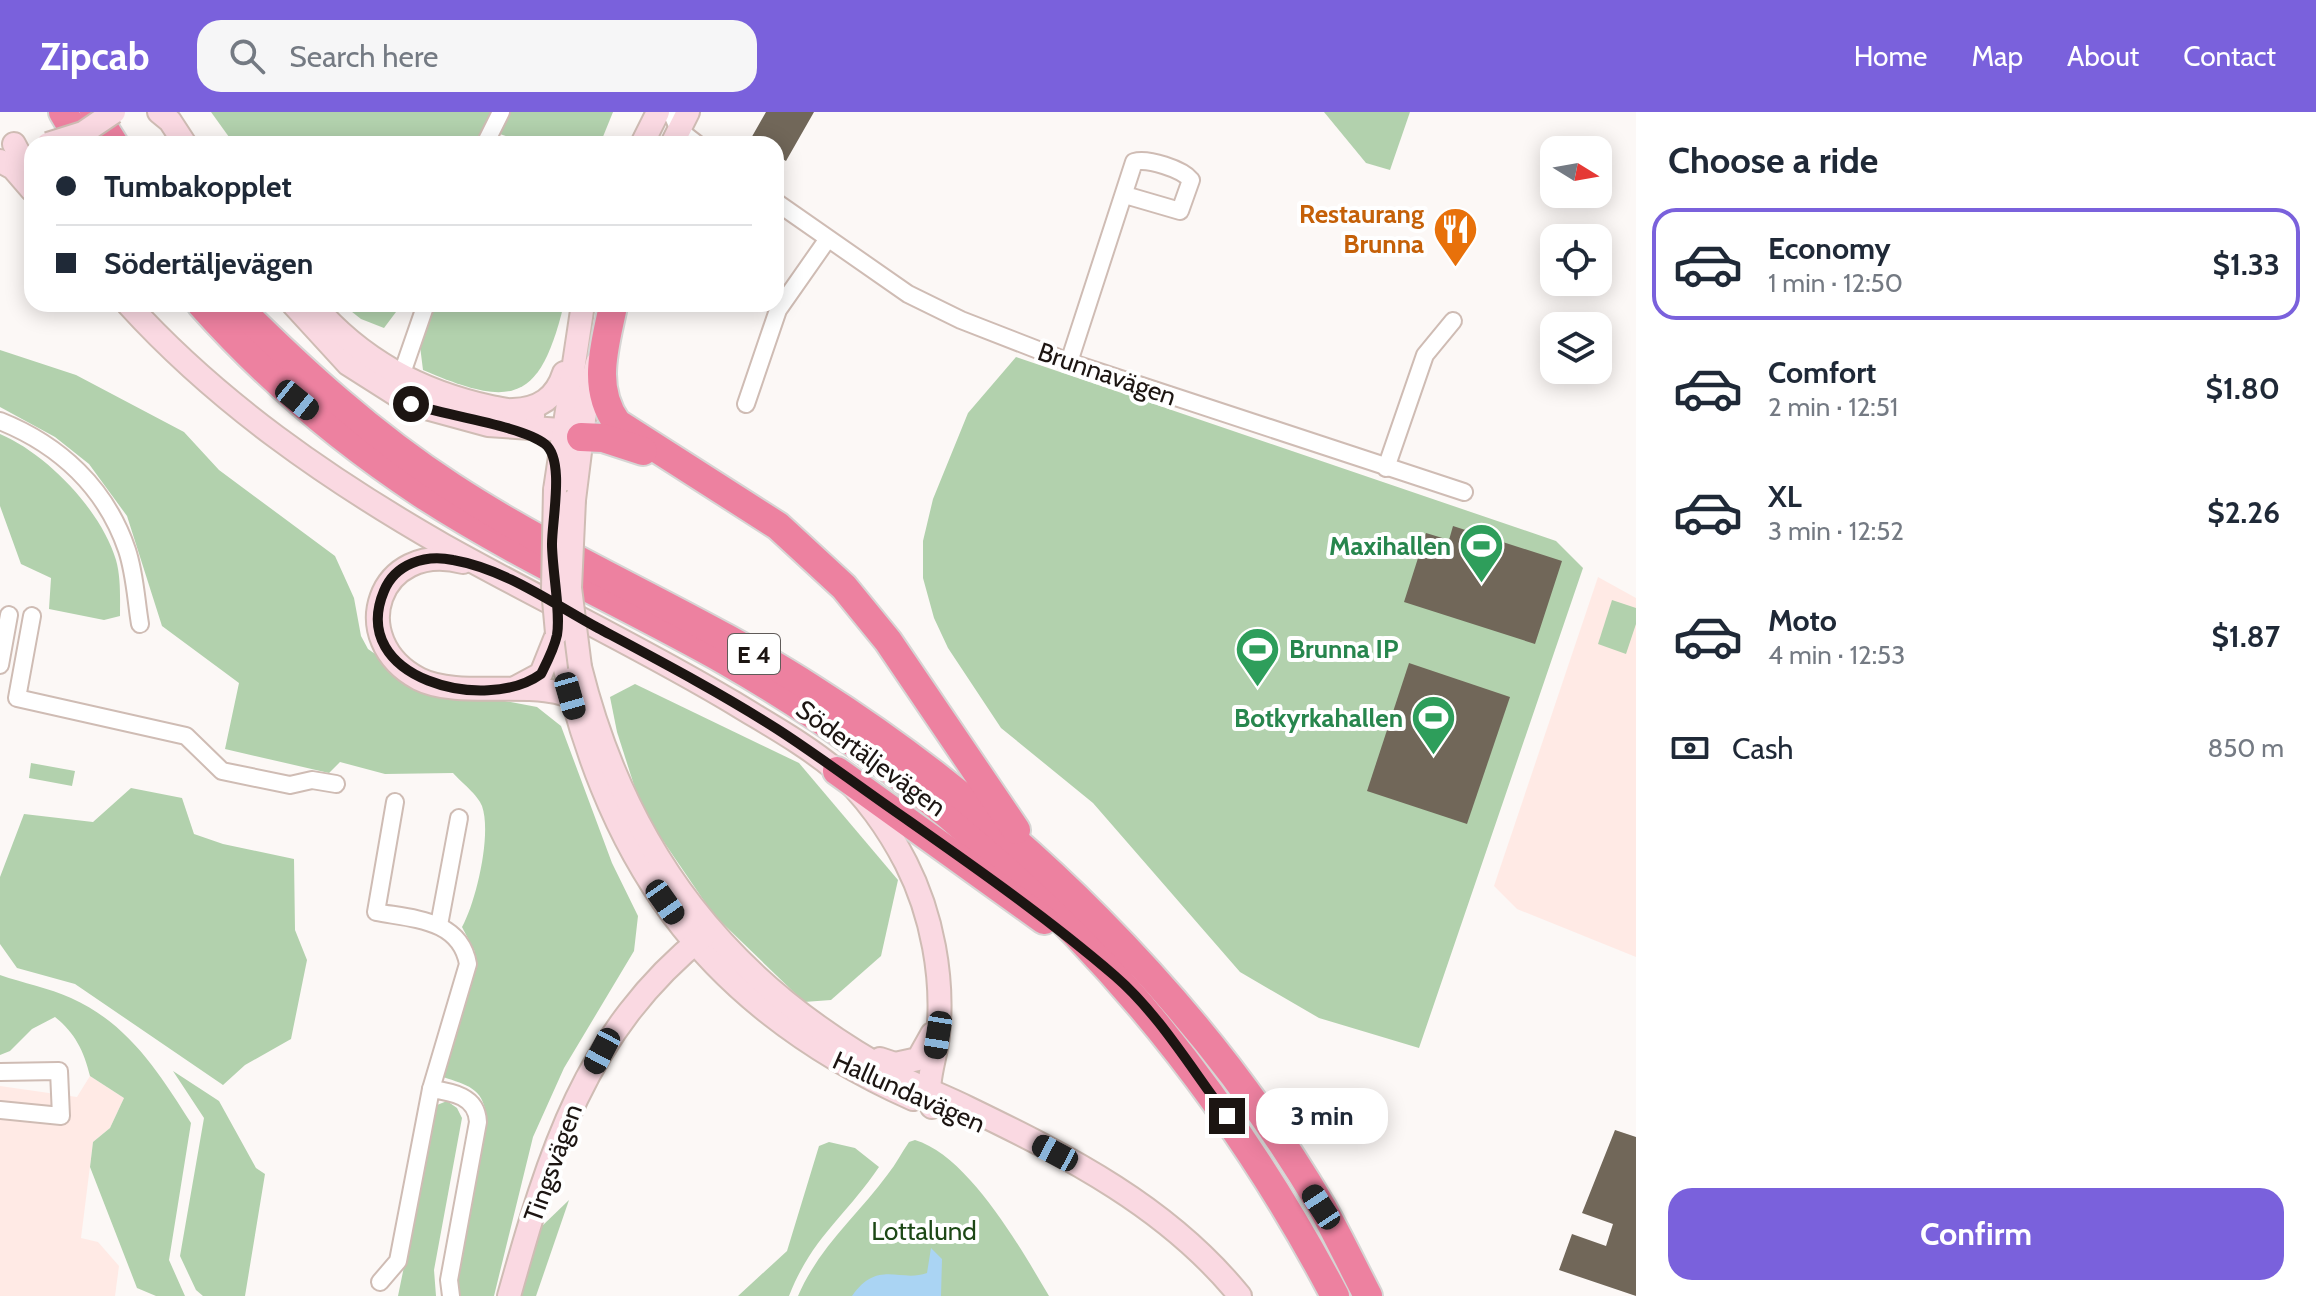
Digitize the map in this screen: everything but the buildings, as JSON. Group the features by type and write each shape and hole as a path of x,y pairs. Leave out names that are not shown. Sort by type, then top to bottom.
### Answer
{"highway":[{"path":"63,112 77,136"},
{"path":"94,112 109,136"},
{"name":"Södertäljevägen","path":"209,312 279,385 353,446 423,495 506,544 724,660 804,708 899,775 978,838 1050,904 1164,1032 1227,1116 1297,1223 1335,1296"},
{"name":"E 4","path":"243,312 295,364 369,428 451,486 521,529 732,641 815,690 912,757 1034,857 1136,961 1261,1113 1321,1207 1368,1296"},
{"path":"612,312 602,360 603,395 610,413 626,431 670,460 712,481 778,526 859,603 950,730 1034,857"},
{"path":"571,433 603,438 670,460"},
{"path":"837,771 956,854 1118,978"}],"main road":[{"path":"73,136 114,112"},
{"path":"159,112 170,121 180,136"},
{"path":"180,112 196,136"},
{"path":"646,136 658,112"},
{"path":"8,145 24,167"},
{"path":"8,145 13,168 24,181"},
{"path":"136,312 194,370 284,444 354,493 702,684 778,730 837,771 875,814 907,864 931,931 939,1001 930,1099"},
{"path":"300,312 348,364 397,385 513,410 547,420 571,433"},
{"path":"320,312 353,347 397,385 411,404 545,443 557,465"},
{"path":"513,410 538,407 556,390 581,312"},
{"name":"Hallundavägen","path":"582,312 553,589 557,633 585,749 631,850 702,937 778,996 930,1099"},
{"name":"Hallundavägen","path":"611,312 586,404 557,465 564,495 570,588 580,667 602,746 638,826 732,984 788,1029 865,1077 930,1099 1055,1153 1118,1187 1192,1243 1240,1296"},
{"path":"488,425 571,433"},
{"path":"488,569 452,559 415,561 389,580 378,610 377,626 397,664 420,680 454,687 513,689 570,696 593,715"},
{"path":"513,689 541,674 557,633"},
{"name":"Tingsvägen","path":"509,1296 545,1169 573,1105 620,1022 702,937"},
{"path":"862,1054 895,1064 918,1059 928,1045 939,1001"}],"street":[{"path":"489,136 501,112"},
{"path":"659,136 681,128"},
{"path":"1069,362 1125,195"},
{"name":"Brunnavägen","path":"784,208 908,294 961,320 1069,362 1464,492"},
{"path":"784,301 827,240"},
{"path":"397,385 423,312"},
{"path":"746,404 777,312"},
{"path":"1386,468 1425,355 1453,321"},
{"path":"0,421 47,444 76,469 99,496 127,550 140,624"},
{"path":"0,665 9,615"},
{"path":"32,616 17,698 186,736 222,771 290,785 312,780 336,784"},
{"path":"380,1282 398,1261 431,1089 468,964 461,944 439,925 376,912 395,802"},
{"path":"439,925 459,818"},
{"path":"0,1072 59,1071 61,1116 0,1110"},
{"path":"431,1089 454,1093 478,1112 449,1280 451,1296"}],"shaded area":[{"path":"1598,577 1636,598 1636,957 1517,909 1494,886"},
{"path":"90,1076 124,1098 110,1128 93,1142 81,1238 98,1242 119,1266 115,1296 0,1296 0,1086 77,1097"}],"green space":[{"path":"211,112 491,112 480,136 228,136"},
{"path":"508,112 613,112 603,136 505,136 497,133"},
{"path":"1324,112 1410,112 1390,170 1366,163"},
{"path":"352,312 396,312 384,328"},
{"path":"431,312 562,312 544,361 533,378 518,388 501,392 480,390 423,370 420,346"},
{"path":"0,350 76,375 184,432 219,470 335,556 354,598 361,636 368,649 432,694 479,696 537,707 561,726 612,863 638,916 634,951 564,1068 533,1137 494,1296 460,1296 455,1282 486,1115 477,1093 466,1085 443,1077 475,967 475,952 462,927 477,885 484,850 485,818 480,802 453,773 385,774 340,762 329,773 225,749 239,683 162,626 127,516 89,464 55,437 0,407"},
{"name":"Brunna IP","path":"1016,357 1556,541 1583,568 1419,1048 1319,1018 1240,972 1093,803 1001,728 948,648 934,618 923,578 923,541 933,499 968,413"},
{"path":"0,434 18,443 53,469 98,522 118,567 120,616 104,620 49,609 51,578 21,564 0,506"},
{"path":"1612,600 1636,608 1636,624 1626,654 1598,644"},
{"path":"635,684 799,763 898,880 881,956 831,1000 804,1002 713,914 642,810 617,732 610,697"},
{"path":"31,763 75,771 72,786 29,778"},
{"path":"131,788 182,798 194,834 223,844 294,859 295,930 307,960 291,1039 245,1065 223,1085 75,984 17,968 0,944 0,877 24,814 93,822"},
{"path":"0,975 71,998 110,1021 154,1068 191,1123 169,1260 185,1296 156,1296 137,1288 90,1167 93,1142 110,1128 124,1098 90,1076 78,1043 55,1017 32,1029 10,1051 0,1055"},
{"path":"173,1071 219,1101 256,1168 265,1174 245,1296 203,1296 196,1290 180,1256 204,1118"},
{"path":"447,1101 457,1108 462,1118 434,1270 436,1296 398,1296 437,1105"},
{"name":"Lottalund","path":"915,1140 935,1149 974,1184 1009,1230 1049,1296 798,1296 828,1247 888,1174 909,1142"},
{"path":"829,1142 855,1148 879,1167 819,1242 789,1296 738,1296 787,1251 819,1146"},
{"path":"569,1200 536,1296 521,1296 540,1228"}],"water":[{"path":"931,1248 942,1259 941,1296 852,1296 871,1278 880,1275 927,1273"}],"place":[{"name":"Restaurang Brunna","path":"1455,268"},
{"name":"Maxihallen","path":"1482,585"},
{"name":"Brunna IP","path":"1258,688"},
{"name":"Botkyrkahallen","path":"1434,757"}],"route":[{"path":"411,404 533,437 552,451 557,465 552,541 553,589 555,611 557,633 541,674 513,689 454,687 420,680 397,664 384,645 377,626 378,610 389,580 415,561 452,559 488,569 541,598 568,612 702,684 778,730 956,854 1118,978 1164,1032 1227,1116"}]}
